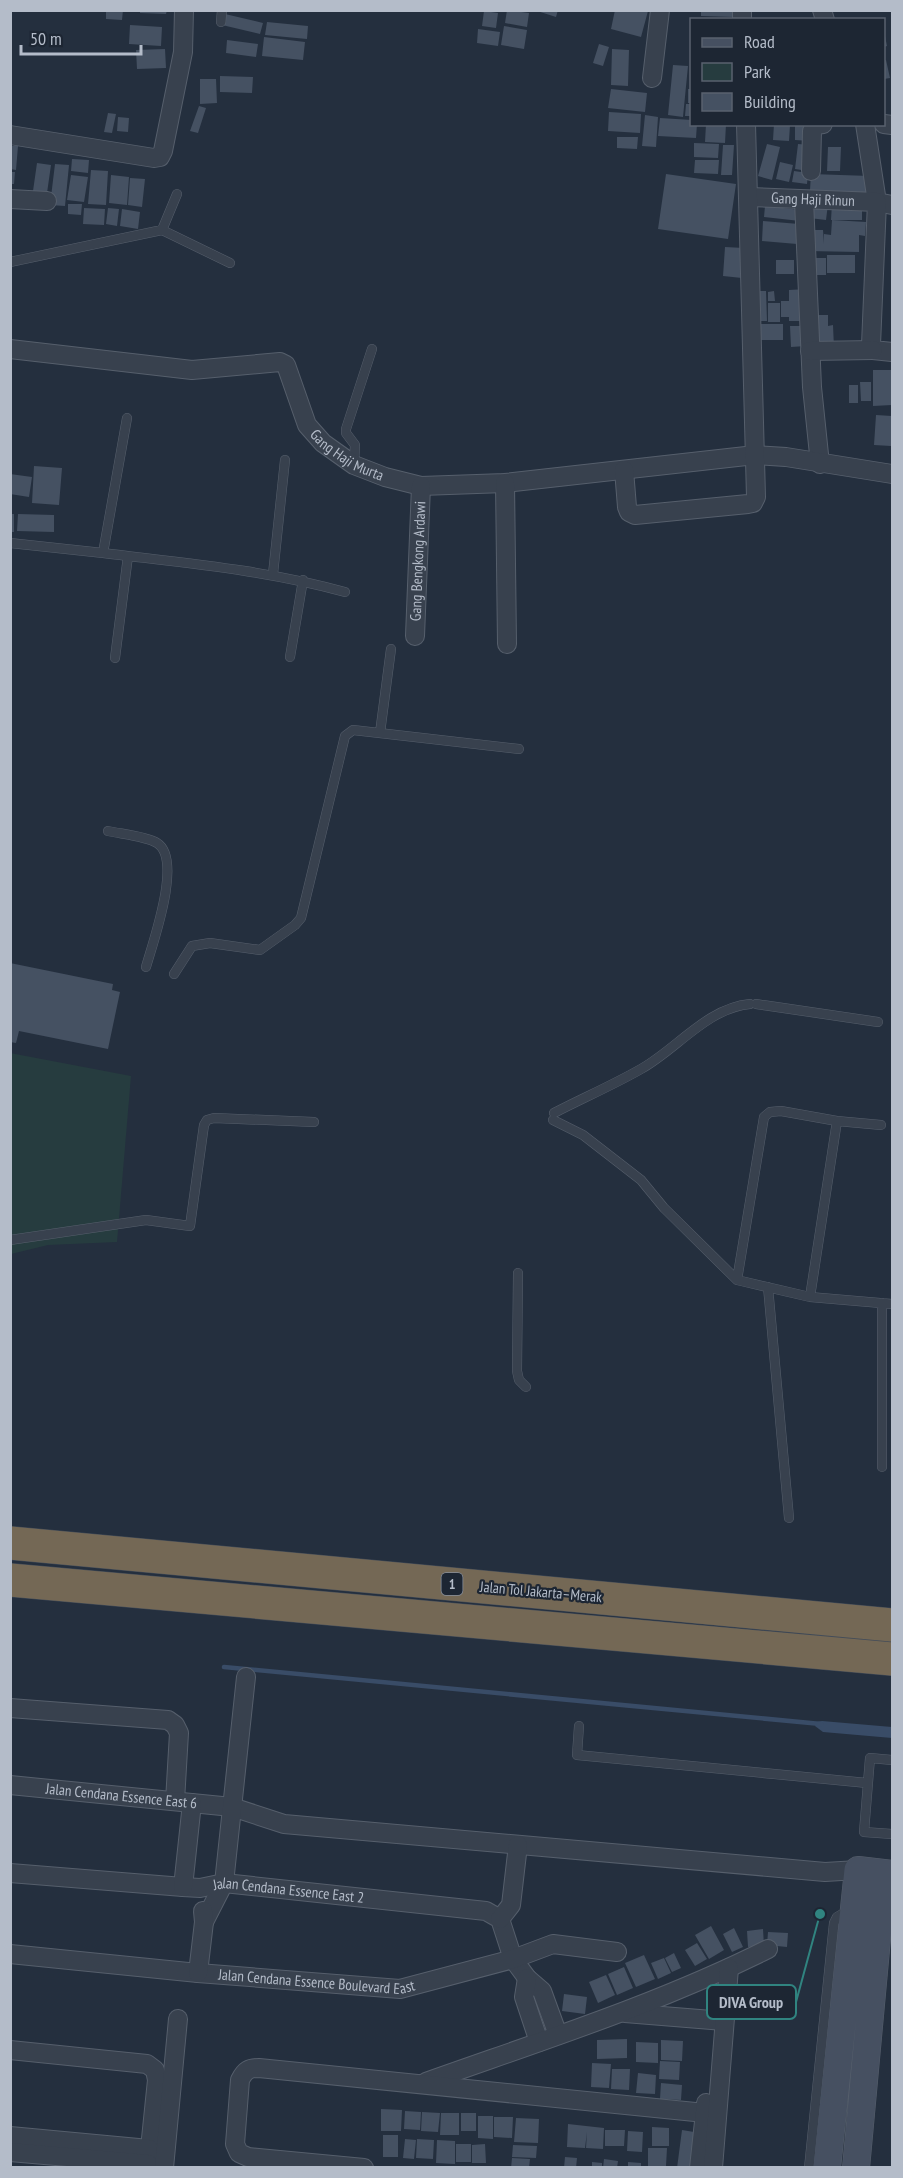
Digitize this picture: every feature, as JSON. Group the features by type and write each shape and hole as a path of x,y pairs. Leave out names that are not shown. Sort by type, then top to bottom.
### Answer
{"highway":[{"name":"Jalan Tol Jakarta–Merak","path":"10,1543 892,1624"},
{"path":"10,1580 892,1659"}],"street":[{"path":"10,135 154,158 160,157 164,151 183,52 184,10"},
{"path":"652,78 660,10"},
{"path":"624,470 627,507 629,512 635,515 736,506 753,503 756,497 746,126"},
{"path":"811,171 812,131 815,126"},
{"path":"865,126 884,204 871,345 873,350"},
{"name":"Gang Haji Rinun","path":"749,197 884,204"},
{"path":"10,199 47,201"},
{"path":"804,200 812,387 820,464"},
{"name":"Gang Haji Murta","path":"10,349 192,370 280,362 286,365 307,425 323,443 354,465 385,477 422,486 505,483 755,455 786,457 892,474"},
{"path":"810,351 892,352"},
{"path":"505,483 507,644"},
{"name":"Gang Bengkong Ardawi","path":"415,636 422,486"},
{"path":"198,1973 204,1922 224,1883 246,1677"},
{"path":"10,1708 168,1720 175,1725 179,1733 192,1888 204,1922"},
{"name":"Jalan Cendana Essence East 6","path":"10,1785 232,1807 284,1824 825,1872 874,1886"},
{"path":"518,1845 511,1905 500,1919 513,1959 527,1978 542,1991 558,2035"},
{"name":"Jalan Cendana Essence East 2","path":"10,1873 192,1888 224,1883 486,1911 500,1919"},
{"path":"827,2168 874,1886"},
{"path":"856,2168 874,1886"},
{"name":"Jalan Cendana Essence Boulevard East","path":"10,1954 198,1973 400,1989 513,1959 553,1944 617,1952"},
{"path":"422,2084 622,2013 768,1949"},
{"path":"699,2168 705,2113 729,1968"},
{"path":"527,1978 524,1997 539,2042"},
{"path":"622,2013 719,2021"},
{"path":"152,2162 178,2019"},
{"path":"712,2168 719,2021"},
{"path":"10,2050 147,2064 155,2070 157,2080 152,2162"},
{"path":"364,2168 248,2157 238,2153 235,2144 240,2080 244,2073 250,2068 259,2068 705,2113"},
{"path":"10,2136 152,2162"},
{"path":"10,2152 152,2162"}],"lane":[{"path":"221,22 222,10"},
{"path":"162,230 177,194"},
{"path":"10,262 162,230 230,263"},
{"path":"354,465 356,445 346,433 346,429 372,349"},
{"path":"103,553 127,418"},
{"path":"273,574 285,460"},
{"path":"10,543 273,574 345,592"},
{"path":"115,658 128,556"},
{"path":"290,657 303,580"},
{"path":"380,733 391,649"},
{"path":"174,974 192,946 210,943 260,950 301,918 345,736 353,730 519,749"},
{"path":"108,831 156,842 163,848 168,859 169,868 163,902 146,967"},
{"path":"878,1022 753,1004 738,1005 715,1016 642,1069 553,1117 583,1135 641,1180 664,1208 737,1280 810,1297 892,1304"},
{"path":"737,1280 764,1117 770,1112 781,1111 837,1122 880,1125"},
{"path":"10,1240 146,1220 190,1226 204,1125 207,1120 214,1118 314,1122"},
{"path":"810,1297 837,1122"},
{"path":"518,1273 517,1371 519,1380 526,1387"},
{"path":"768,1287 789,1518"},
{"path":"882,1303 882,1467"},
{"path":"579,1726 577,1755 867,1783"},
{"path":"892,1760 870,1758 864,1832 892,1834"},
{"path":"809,2168 834,1923 837,1917 874,1886"}],"green space":[{"path":"10,1053 131,1076 117,1242 48,1245 11,1254"}],"water":[{"path":"816,1722 892,1727 892,1738 823,1732 815,1726"}],"building":[{"path":"106,10 123,10 122,20 106,19"},
{"path":"140,10 167,10 166,14 140,13"},
{"path":"507,10 529,13 527,27 505,23"},
{"path":"534,10 558,10 556,17"},
{"path":"615,10 648,11 641,37 611,29"},
{"path":"701,10 734,10 734,17 701,16"},
{"path":"484,11 498,13 496,28 482,26"},
{"path":"225,14 263,23 260,34 222,25"},
{"path":"267,22 308,26 307,39 265,35"},
{"path":"130,25 162,27 161,46 129,44"},
{"path":"504,26 527,30 524,49 501,45"},
{"path":"478,29 500,32 498,46 477,43"},
{"path":"264,37 305,42 303,60 262,56"},
{"path":"227,40 258,44 256,57 226,53"},
{"path":"599,44 609,47 603,66 593,63"},
{"path":"165,49 166,68 137,69 136,50"},
{"path":"612,49 629,50 628,86 611,85"},
{"path":"885,60 886,60 890,78 885,79"},
{"path":"673,65 688,66 683,117 668,115"},
{"path":"220,76 253,77 252,93 220,92"},
{"path":"200,79 216,79 217,103 200,104"},
{"path":"611,89 647,93 645,112 608,108"},
{"path":"688,89 690,89 690,103 688,103"},
{"path":"686,104 690,104 690,116 685,116"},
{"path":"199,106 206,108 198,133 190,131"},
{"path":"609,112 641,114 640,133 608,131"},
{"path":"108,113 116,114 112,133 104,132"},
{"path":"645,115 658,117 656,147 642,146"},
{"path":"118,117 129,118 128,132 117,131"},
{"path":"660,118 690,120 690,126 697,126 696,138 658,136"},
{"path":"706,126 726,126 725,143 705,142"},
{"path":"774,126 790,126 789,141 773,140"},
{"path":"795,126 811,126 810,141 795,140"},
{"path":"617,137 638,137 637,149 617,148"},
{"path":"694,143 719,144 718,158 694,157"},
{"path":"767,144 780,147 772,180 758,176"},
{"path":"798,144 811,145 808,171 795,169"},
{"path":"723,145 734,145 732,175 721,175"},
{"path":"10,146 18,146 16,170 10,169"},
{"path":"828,147 841,147 840,171 827,171"},
{"path":"72,159 89,160 88,173 71,171"},
{"path":"695,160 719,160 718,174 694,173"},
{"path":"780,162 793,165 789,182 776,179"},
{"path":"37,163 51,165 47,193 33,191"},
{"path":"55,164 69,165 65,206 50,205"},
{"path":"91,170 108,171 106,205 88,204"},
{"path":"794,171 808,173 807,184 792,182"},
{"path":"10,172 15,172 14,184 10,184"},
{"path":"666,174 736,184 728,239 658,229"},
{"path":"811,174 870,176 869,193 810,190"},
{"path":"71,175 88,177 84,202 67,200"},
{"path":"111,175 129,177 127,205 109,203"},
{"path":"130,178 145,179 142,207 128,205"},
{"path":"811,202 828,204 826,220 809,218"},
{"path":"832,203 862,203 862,220 831,220"},
{"path":"68,204 82,204 81,215 68,214"},
{"path":"765,206 801,210 800,221 764,217"},
{"path":"84,208 105,209 104,225 83,224"},
{"path":"108,208 119,209 117,226 106,224"},
{"path":"122,209 140,212 138,229 120,226"},
{"path":"832,220 866,222 865,236 859,235 859,252 807,251 807,230 823,230 824,244 824,234 831,235"},
{"path":"763,221 799,224 797,244 762,241"},
{"path":"725,247 744,248 742,278 723,276"},
{"path":"827,255 855,255 855,273 827,273"},
{"path":"808,258 826,258 826,275 809,275"},
{"path":"776,260 794,260 794,274 776,274"},
{"path":"807,289 808,321 789,321 789,317 781,317 781,301 789,301 789,290"},
{"path":"756,291 766,291 767,321 758,321"},
{"path":"774,291 775,301 768,301 768,292"},
{"path":"768,303 780,303 780,322 768,322"},
{"path":"812,315 828,315 828,326 833,325 834,348 816,348"},
{"path":"758,324 783,324 783,340 759,340"},
{"path":"790,326 805,326 806,346 791,347"},
{"path":"873,370 892,370 892,405 873,406"},
{"path":"860,382 871,382 871,401 861,401"},
{"path":"849,385 858,385 858,403 849,403"},
{"path":"876,415 892,416 891,446 874,445"},
{"path":"34,466 62,468 59,505 32,503"},
{"path":"10,474 32,477 29,497 10,494"},
{"path":"10,514 14,514 14,532 10,532"},
{"path":"18,514 54,515 54,532 17,531"},
{"path":"10,963 113,984 112,990 120,992 108,1049 19,1031 16,1043 10,1042"},
{"path":"711,1926 724,1950 709,1959 695,1935"},
{"path":"734,1928 743,1947 732,1952 723,1934"},
{"path":"763,1929 764,1946 748,1947 747,1931"},
{"path":"768,1932 788,1933 787,1947 767,1945"},
{"path":"697,1943 707,1959 695,1966 685,1950"},
{"path":"674,1953 681,1968 672,1972 665,1958"},
{"path":"644,1955 655,1979 636,1987 625,1963"},
{"path":"664,1958 671,1973 658,1979 651,1963"},
{"path":"624,1967 633,1988 617,1995 608,1974"},
{"path":"606,1975 615,1995 598,2003 589,1982"},
{"path":"564,1994 587,1997 585,2014 562,2011"},
{"path":"627,2039 627,2058 597,2059 597,2040"},
{"path":"661,2040 683,2041 682,2061 661,2060"},
{"path":"636,2042 658,2043 658,2063 636,2062"},
{"path":"660,2061 680,2062 679,2080 659,2079"},
{"path":"592,2063 611,2064 609,2088 591,2087"},
{"path":"612,2069 630,2069 629,2090 611,2089"},
{"path":"638,2073 656,2075 655,2094 636,2093"},
{"path":"661,2083 682,2085 681,2100 660,2099"},
{"path":"381,2109 402,2110 401,2131 381,2131"},
{"path":"405,2111 421,2112 420,2130 404,2129"},
{"path":"422,2112 440,2113 438,2132 421,2131"},
{"path":"441,2113 459,2113 459,2135 440,2135"},
{"path":"461,2113 476,2113 476,2131 461,2131"},
{"path":"478,2116 493,2116 493,2139 478,2138"},
{"path":"494,2117 513,2117 512,2138 494,2137"},
{"path":"516,2118 539,2119 538,2143 514,2142"},
{"path":"568,2124 604,2128 603,2149 586,2148 587,2132 585,2148 567,2147"},
{"path":"652,2127 669,2128 669,2146 652,2146"},
{"path":"605,2130 625,2130 624,2146 605,2146"},
{"path":"682,2130 694,2132 690,2168 677,2168"},
{"path":"628,2131 643,2132 642,2152 627,2151"},
{"path":"383,2135 398,2135 398,2157 383,2157"},
{"path":"405,2139 416,2140 414,2159 403,2158"},
{"path":"417,2139 434,2140 433,2159 416,2158"},
{"path":"437,2140 455,2141 455,2164 436,2163"},
{"path":"456,2144 471,2144 471,2162 456,2162"},
{"path":"485,2144 486,2163 472,2163 472,2145"},
{"path":"513,2145 537,2146 536,2158 512,2157"},
{"path":"648,2148 667,2148 666,2166 648,2166"},
{"path":"565,2157 577,2158 576,2168 564,2168"},
{"path":"512,2158 530,2159 529,2168 511,2168"},
{"path":"604,2159 618,2161 617,2168 603,2168"},
{"path":"592,2162 602,2163 602,2168 592,2168"},
{"path":"628,2162 641,2163 641,2168 628,2168"}],"waterway":[{"path":"224,1667 821,1724"}],"place":[{"name":"DIVA Group","path":"820,1914"}]}
